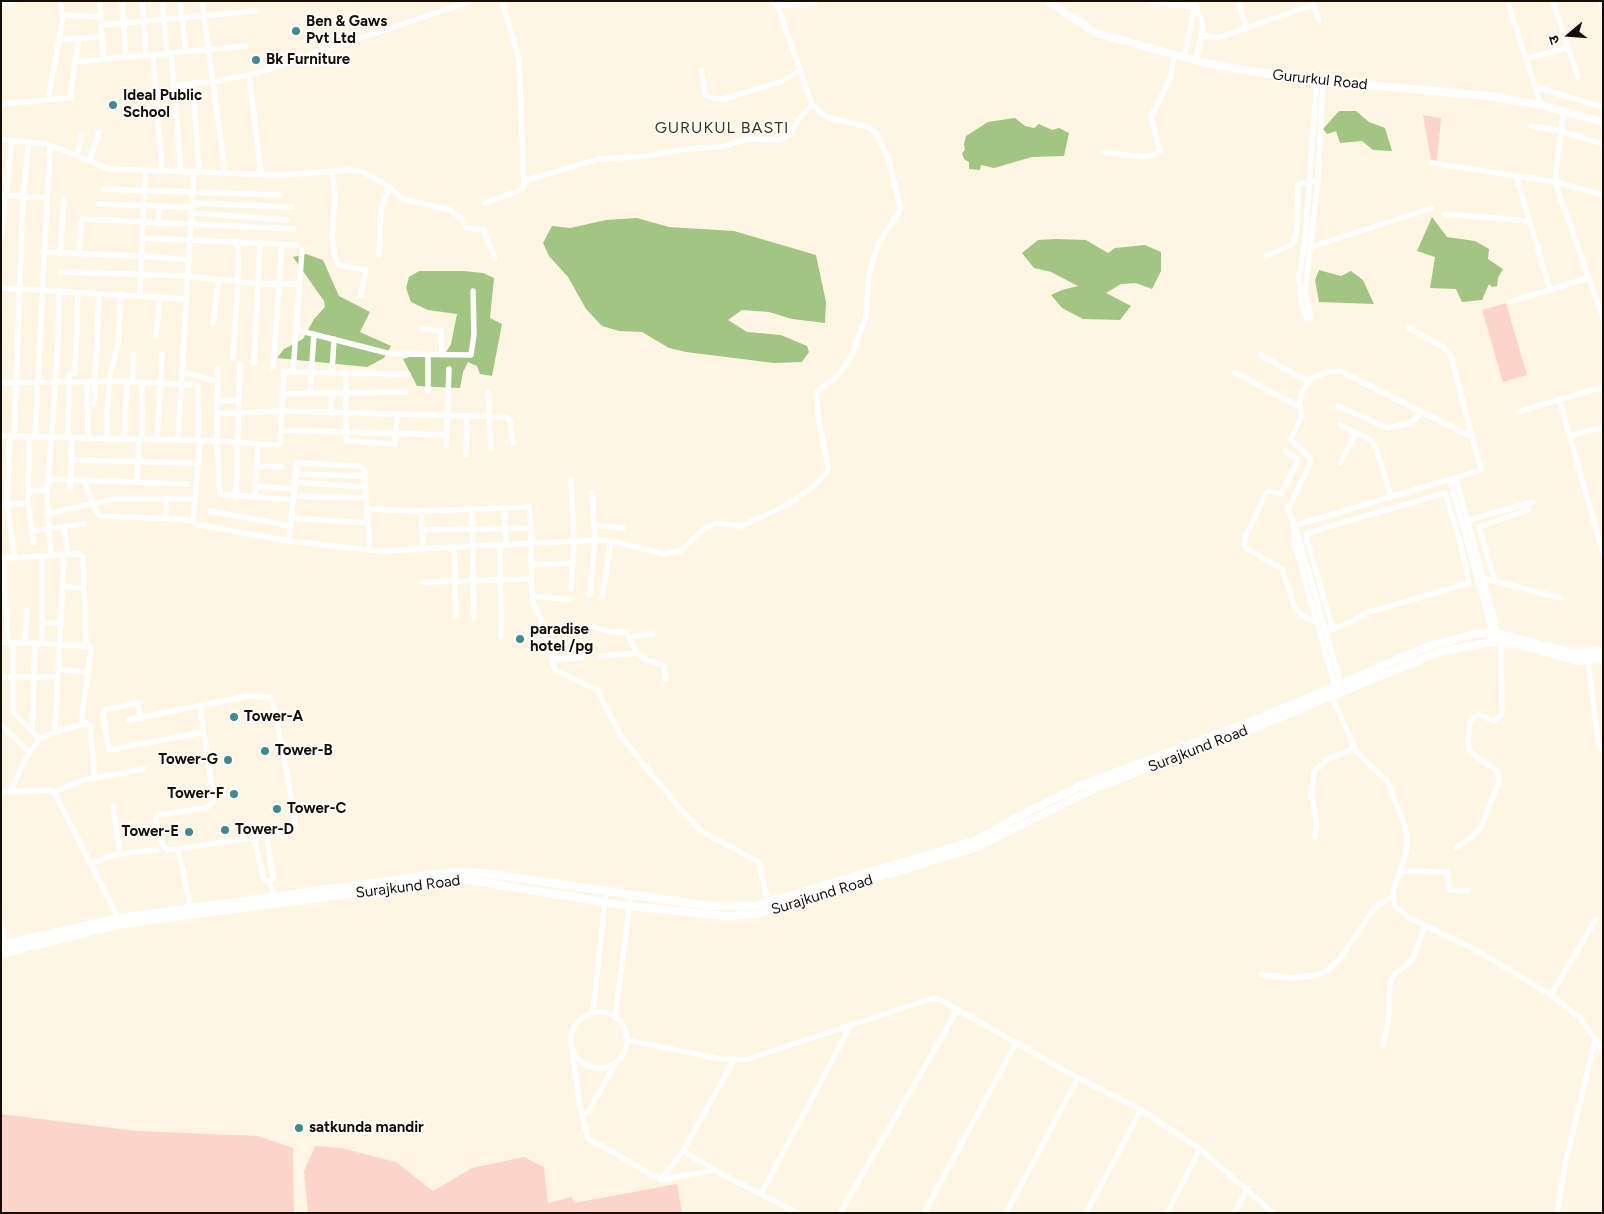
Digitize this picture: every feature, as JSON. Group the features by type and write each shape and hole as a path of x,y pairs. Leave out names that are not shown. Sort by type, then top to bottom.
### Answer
{"main road":[{"path":"775,3 814,1"},
{"name":"Gururkul Road","path":"1048,1 1096,33 1196,60 1262,73 1320,80 1453,91 1541,104 1603,122"},
{"name":"Surajkund Road","path":"1495,638 1570,660 1588,662 1603,659"},
{"name":"Surajkund Road","path":"3,944 120,921 462,872 721,907 744,907 768,903 969,843 1082,785 1424,656 1495,638 1573,653 1603,652"},
{"name":"Surajkund Road","path":"178,913 191,908 463,880 629,906 727,916 770,911 964,852 1098,787 1234,736 1337,690"},
{"name":"Surajkund Road","path":"1,954 120,921"}],"street":[{"path":"1,5 14,1"},
{"path":"48,100 63,15 60,1"},
{"path":"100,1 102,59"},
{"path":"122,1 126,57"},
{"path":"142,1 162,172"},
{"path":"162,1 173,85 181,172"},
{"path":"180,1 186,52"},
{"path":"202,1 202,16 225,172"},
{"path":"173,85 213,82 249,75 471,1"},
{"path":"485,203 521,190 524,180 519,60 502,1"},
{"path":"1238,1 1247,29"},
{"path":"1507,1 1541,104"},
{"path":"1553,1 1578,77"},
{"path":"1600,1 1603,10"},
{"path":"1152,2 1195,4"},
{"path":"85,482 92,504 100,516 166,518 193,521 195,524 289,540 370,550 423,550 595,540 611,541 658,554 682,550 705,528 716,523 742,526 779,509 808,490 827,472 828,467 818,416 816,392 836,378 852,356 866,317 869,275 878,244 901,209 884,147 872,129 860,124 828,118 812,105 802,70 775,3"},
{"path":"1202,35 1217,38 1247,29 1313,3 1319,20"},
{"path":"1195,4 1202,23 1202,35 1196,60"},
{"path":"1184,56 1195,4"},
{"path":"101,25 256,12"},
{"path":"63,15 101,18"},
{"path":"59,39 102,37"},
{"path":"1,104 72,96 79,38"},
{"path":"75,62 246,46"},
{"path":"1526,59 1568,47"},
{"path":"1103,152 1143,157 1154,155 1160,151 1152,117 1171,76 1174,53"},
{"path":"701,70 706,95 723,100 782,82 802,70"},
{"path":"249,75 261,174"},
{"path":"1320,80 1318,180 1305,291 1311,318 1308,321 1301,304 1299,288 1320,80"},
{"path":"178,440 180,384 196,172 193,83"},
{"path":"1536,86 1603,107"},
{"path":"524,180 599,159 647,156 686,149 721,147 748,139 785,139 812,105"},
{"path":"1564,110 1556,182 1561,204 1603,318"},
{"path":"1531,126 1561,131 1603,144"},
{"path":"89,161 99,132"},
{"path":"77,156 81,135"},
{"path":"1,138 50,145 109,169 261,174 353,170 363,172 410,202 455,212 462,219 466,228 486,231 496,259"},
{"path":"1,237 3,195 12,140"},
{"path":"15,558 4,505 12,437 23,196 29,142"},
{"path":"34,543 28,491 37,383 50,145"},
{"path":"1432,163 1516,174 1556,182 1603,195"},
{"path":"140,295 144,238 144,170"},
{"path":"332,172 335,196 332,243 336,264 366,270 361,296"},
{"path":"1516,174 1528,221 1550,290"},
{"path":"1266,256 1293,244 1297,232 1298,185 1318,180"},
{"path":"379,255 381,209 389,188"},
{"path":"104,189 279,195"},
{"path":"3,195 46,198"},
{"path":"60,253 64,199"},
{"path":"100,204 193,208 292,207"},
{"path":"158,224 159,207"},
{"path":"193,208 287,220"},
{"path":"1311,247 1432,208"},
{"path":"1444,214 1528,221"},
{"path":"79,254 81,220 294,229"},
{"path":"144,238 296,245"},
{"path":"233,357 238,282 238,242"},
{"path":"254,363 260,243"},
{"path":"273,368 282,244"},
{"path":"293,372 302,250"},
{"path":"43,252 190,260"},
{"path":"61,272 188,276 259,284 300,284"},
{"path":"1510,302 1588,278"},
{"path":"213,322 218,280"},
{"path":"1,288 41,292 121,294 186,299"},
{"path":"297,330 391,354 473,354 473,291"},
{"path":"51,556 47,490 59,292"},
{"path":"70,490 72,460 69,374 75,373 78,293"},
{"path":"94,404 99,294"},
{"path":"106,439 108,381 118,343 121,294"},
{"path":"156,336 160,297"},
{"path":"1294,528 1391,496 1480,470 1449,353 1409,328"},
{"path":"422,329 441,330 442,355"},
{"path":"310,392 314,334"},
{"path":"332,373 334,339"},
{"path":"124,439 133,354"},
{"path":"158,440 162,355"},
{"path":"428,355 428,391"},
{"path":"1261,355 1308,382"},
{"path":"236,497 240,365"},
{"path":"218,368 217,441 219,491 221,495 255,497 293,492 365,487"},
{"path":"446,446 449,369"},
{"path":"181,371 218,382"},
{"path":"1261,975 1291,978 1313,976 1326,971 1341,958 1376,906 1392,897 1407,839 1399,807 1388,782 1354,748 1288,506 1311,462 1310,458 1291,440 1301,416 1300,396 1308,382 1321,374 1340,371 1472,438"},
{"path":"1234,372 1301,408"},
{"path":"1,436 217,441 279,445 283,373 408,374"},
{"path":"346,373 346,442 393,445 397,415"},
{"path":"1,384 108,381 199,386 199,441 193,521"},
{"path":"87,382 88,439"},
{"path":"137,482 142,382"},
{"path":"1518,412 1603,387"},
{"path":"282,394 310,392 406,392"},
{"path":"332,392 332,413"},
{"path":"488,392 491,448"},
{"path":"1559,399 1603,553"},
{"path":"218,401 238,400"},
{"path":"1338,406 1388,428 1411,423 1422,412"},
{"path":"217,414 282,412 510,418 513,444"},
{"path":"466,455 467,417"},
{"path":"1340,425 1371,440 1377,448 1391,496"},
{"path":"1569,436 1603,427"},
{"path":"281,430 446,435"},
{"path":"1340,463 1356,433"},
{"path":"255,497 258,444"},
{"path":"1285,451 1296,458 1298,462 1281,494 1268,491 1266,493 1245,538 1244,545 1247,549 1282,569 1295,608 1300,614 1318,623"},
{"path":"72,460 198,463"},
{"path":"289,540 297,463 360,466 364,469 370,550"},
{"path":"257,466 282,467"},
{"path":"295,474 364,476"},
{"path":"48,479 85,482 187,484"},
{"path":"571,479 574,541 571,589"},
{"path":"1453,479 1465,521 1468,544 1480,578"},
{"path":"256,486 293,492 366,498"},
{"path":"28,491 47,490"},
{"path":"590,595 595,540 592,492"},
{"path":"1323,633 1333,629 1366,613 1468,584 1470,580 1461,545 1444,493 1306,533 1333,629"},
{"path":"47,514 115,499 196,499"},
{"path":"166,500 166,518"},
{"path":"1465,521 1533,502"},
{"path":"4,505 28,503"},
{"path":"367,509 421,511 529,507 532,596 555,670 597,690 622,738 682,812 701,831 759,862 768,903"},
{"path":"501,637 504,508"},
{"path":"472,509 475,546 474,618"},
{"path":"1495,581 1479,526 1528,510"},
{"path":"421,511 424,530 423,550"},
{"path":"210,512 291,526"},
{"path":"292,518 367,523"},
{"path":"1456,848 1473,836 1481,827 1499,782 1498,771 1469,750 1470,722 1479,715 1494,721 1502,714 1495,638 1471,534 1465,521"},
{"path":"32,531 84,524"},
{"path":"594,525 623,528"},
{"path":"55,732 66,555 64,527"},
{"path":"424,530 531,528"},
{"path":"1294,528 1294,542 1318,623 1323,633"},
{"path":"1471,534 1480,531"},
{"path":"602,597 611,541"},
{"path":"1461,545 1468,544"},
{"path":"454,549 456,615"},
{"path":"39,740 13,711 13,677 7,642 2,559 80,554 83,557 86,646"},
{"path":"32,732 34,677 38,643 43,624 42,557"},
{"path":"532,565 573,563"},
{"path":"1480,578 1561,598"},
{"path":"422,582 532,580"},
{"path":"63,587 83,588"},
{"path":"532,596 569,600"},
{"path":"25,643 28,610"},
{"path":"43,624 62,623"},
{"path":"545,633 592,626 610,632 626,632 637,653 646,660 664,666 666,679"},
{"path":"629,637 653,634"},
{"path":"7,642 89,646 91,650 81,724"},
{"path":"601,656 637,653"},
{"path":"553,659 582,658"},
{"path":"1588,662 1598,741 1603,751"},
{"path":"58,669 88,673"},
{"path":"1,677 57,677"},
{"path":"128,720 248,696 270,697 294,809 295,827 288,832 267,836 178,849 168,850 163,846 158,835 156,819 162,813 206,808 214,802 200,706"},
{"path":"141,718 137,703 105,710 103,715 109,750 204,732"},
{"path":"11,791 17,775 39,740 55,732 87,723 90,725 95,778"},
{"path":"1,725 30,752"},
{"path":"1314,837 1317,825 1311,794 1314,772 1328,759 1354,748"},
{"path":"1,792 49,790 54,792 79,782 144,769"},
{"path":"54,792 120,921"},
{"path":"113,806 120,854"},
{"path":"267,836 273,878 269,882"},
{"path":"254,838 264,880 269,882 277,899"},
{"path":"178,849 191,908"},
{"path":"91,863 120,854 157,850"},
{"path":"1400,871 1445,872 1449,874 1449,890 1467,890"},
{"path":"593,1012 606,892"},
{"path":"616,1017 631,896"},
{"path":"1392,897 1399,910 1424,927 1474,949 1551,995 1580,1018 1603,1050"},
{"path":"1551,995 1596,919"},
{"path":"1,921 3,944"},
{"path":"1383,1045 1389,1019 1390,983 1395,974 1413,959 1424,927"},
{"path":"627,1040 734,1060 753,1059 934,998 958,1009 1078,1078 1141,1110 1200,1149 1248,1188 1273,1213"},
{"path":"840,1213 958,1009"},
{"path":"583,1116 589,1110 616,1062 624,1053 627,1040 624,1027 616,1017 605,1012 593,1012 584,1016 576,1024 572,1033 571,1043 580,1106 589,1140 661,1180 714,1170"},
{"path":"761,1194 851,1025"},
{"path":"1557,1213 1565,1165 1595,1040"},
{"path":"571,1043 575,1054 583,1063 594,1068 605,1068 616,1062"},
{"path":"924,1213 1016,1043"},
{"path":"661,1180 683,1151 734,1060"},
{"path":"1006,1213 1078,1078"},
{"path":"1086,1213 1141,1110"},
{"path":"1167,1213 1200,1149"},
{"path":"683,1151 714,1170 798,1213"},
{"path":"1234,1213 1248,1188"}],"shaded area":[{"path":"1339,111 1356,111 1369,122 1385,128 1392,151 1373,150 1362,141 1340,143 1336,131 1327,134 1323,129"},
{"path":"1423,115 1441,118 1437,161 1431,160"},
{"path":"1015,118 1025,126 1034,128 1039,124 1052,130 1059,128 1069,133 1064,156 1032,157 994,168 981,165 980,170 969,169 969,162 964,159 962,153 965,150 966,136 988,122"},
{"path":"1432,217 1447,237 1475,241 1489,249 1488,259 1503,269 1498,278 1497,286 1492,287 1489,284 1482,300 1462,302 1456,289 1430,288 1435,257 1417,251"},
{"path":"637,218 669,227 734,231 816,255 826,302 825,323 792,319 769,312 742,310 728,320 747,332 781,335 807,346 809,352 802,362 774,363 686,352 669,348 642,332 619,331 602,326 586,309 568,277 549,256 543,243 552,226 570,228 606,220"},
{"path":"1038,240 1086,240 1108,253 1115,248 1145,245 1161,252 1161,271 1152,289 1136,283 1121,284 1106,293 1131,306 1120,320 1083,319 1062,308 1051,295 1078,286 1051,272 1034,268 1022,253"},
{"path":"306,254 323,260 339,296 370,312 360,332 391,346 384,358 367,367 277,358 284,349 303,339 314,319 325,307 324,301 293,257"},
{"path":"1319,270 1341,276 1351,271 1363,280 1374,304 1319,302 1315,280"},
{"path":"419,271 463,271 483,273 494,278 490,318 502,324 492,376 480,374 477,366 468,362 463,372 460,388 417,386 403,359 413,356 443,357 451,344 457,314 428,310 411,302 406,288 409,277"},
{"path":"1506,303 1527,375 1503,382 1482,310"},
{"path":"1,1114 136,1131 258,1136 293,1148 294,1213 1,1213"},
{"path":"315,1146 341,1148 396,1162 433,1191 472,1168 524,1157 544,1167 548,1203 572,1197 574,1203 677,1184 682,1213 308,1213 304,1171"}],"place":[{"name":"Ben & Gaws Pvt Ltd","path":"296,31"},
{"name":"Bk Furniture","path":"256,60"},
{"name":"Ideal Public School","path":"113,105"},
{"name":"paradise hotel /pg","path":"520,639"},
{"name":"Tower-A","path":"234,717"},
{"name":"Tower-B","path":"265,751"},
{"name":"Tower-G","path":"228,760"},
{"name":"Tower-F","path":"234,794"},
{"name":"Tower-C","path":"277,809"},
{"name":"Tower-D","path":"225,830"},
{"name":"Tower-E","path":"189,832"},
{"name":"satkunda mandir","path":"299,1128"}],"district":[{"name":"GURUKUL BASTI","path":"722,128"}]}
